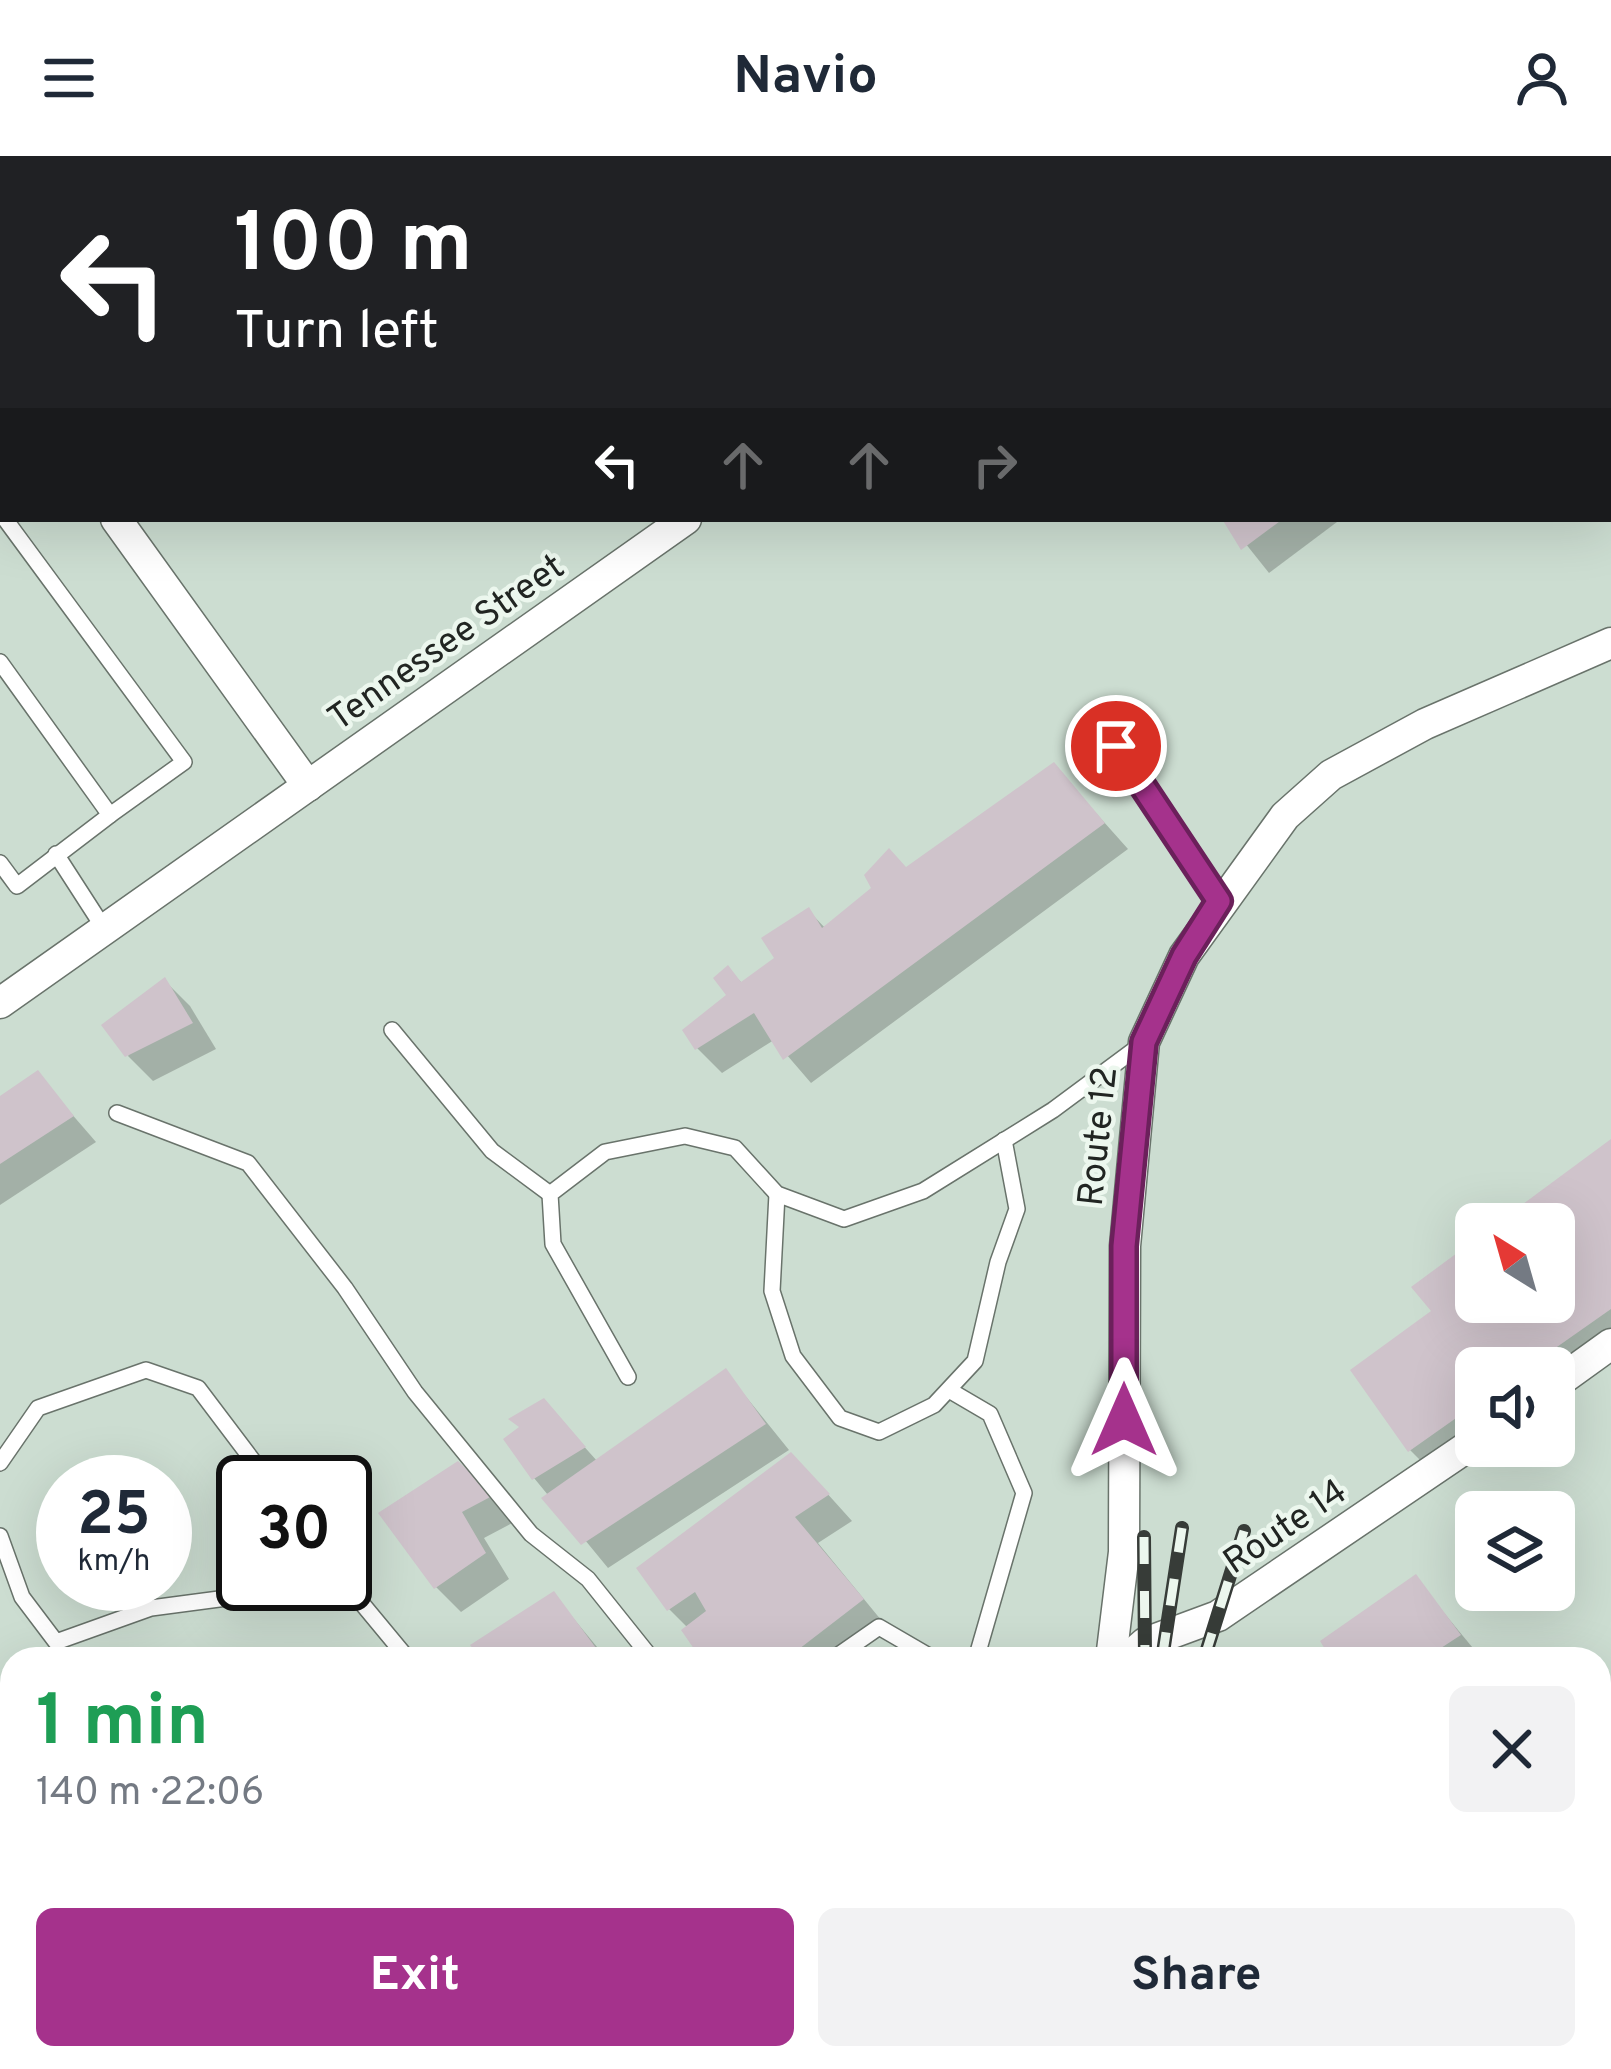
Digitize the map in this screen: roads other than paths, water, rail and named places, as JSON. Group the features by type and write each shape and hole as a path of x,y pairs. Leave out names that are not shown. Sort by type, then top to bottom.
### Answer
{"street":[{"path":"118,522 308,786"},
{"name":"Tennessee Street","path":"0,1003 682,522"},
{"name":"Route 12","path":"1112,1647 1124,1552 1124,1246 1144,1042 1184,956 1219,901 1285,816 1331,776 1425,724 1611,643"},
{"path":"1575,1370 1611,1344"},
{"name":"Route 14","path":"1140,1647 1233,1606 1455,1455"}],"lane":[{"path":"0,900 184,762 7,522"},
{"path":"0,662 110,815"},
{"path":"1116,746 1219,901"},
{"path":"56,854 105,930"},
{"path":"0,863 16,886"},
{"path":"392,1030 491,1151 550,1194"},
{"path":"550,1194 605,1152 685,1136 735,1148 777,1193 844,1219 923,1191 1144,1042"},
{"path":"118,1113 248,1163 444,1427 531,1534 588,1579 642,1647"},
{"path":"777,1193 772,1291 793,1356 840,1418 879,1432 934,1405 976,1361 998,1262 1017,1209 1004,1140"},
{"path":"550,1194 553,1244 628,1377"},
{"path":"0,1462 38,1408 146,1370 198,1388 249,1455"},
{"path":"949,1390 989,1414 1024,1493 979,1647"},
{"path":"0,1536 22,1597 56,1642 151,1608 216,1599"},
{"path":"368,1611 398,1647"},
{"path":"850,1647 879,1627 913,1647"}],"railway":[{"path":"1164,1647 1182,1528"},
{"path":"1208,1647 1244,1531"},
{"path":"1144,1537 1145,1647"}]}
